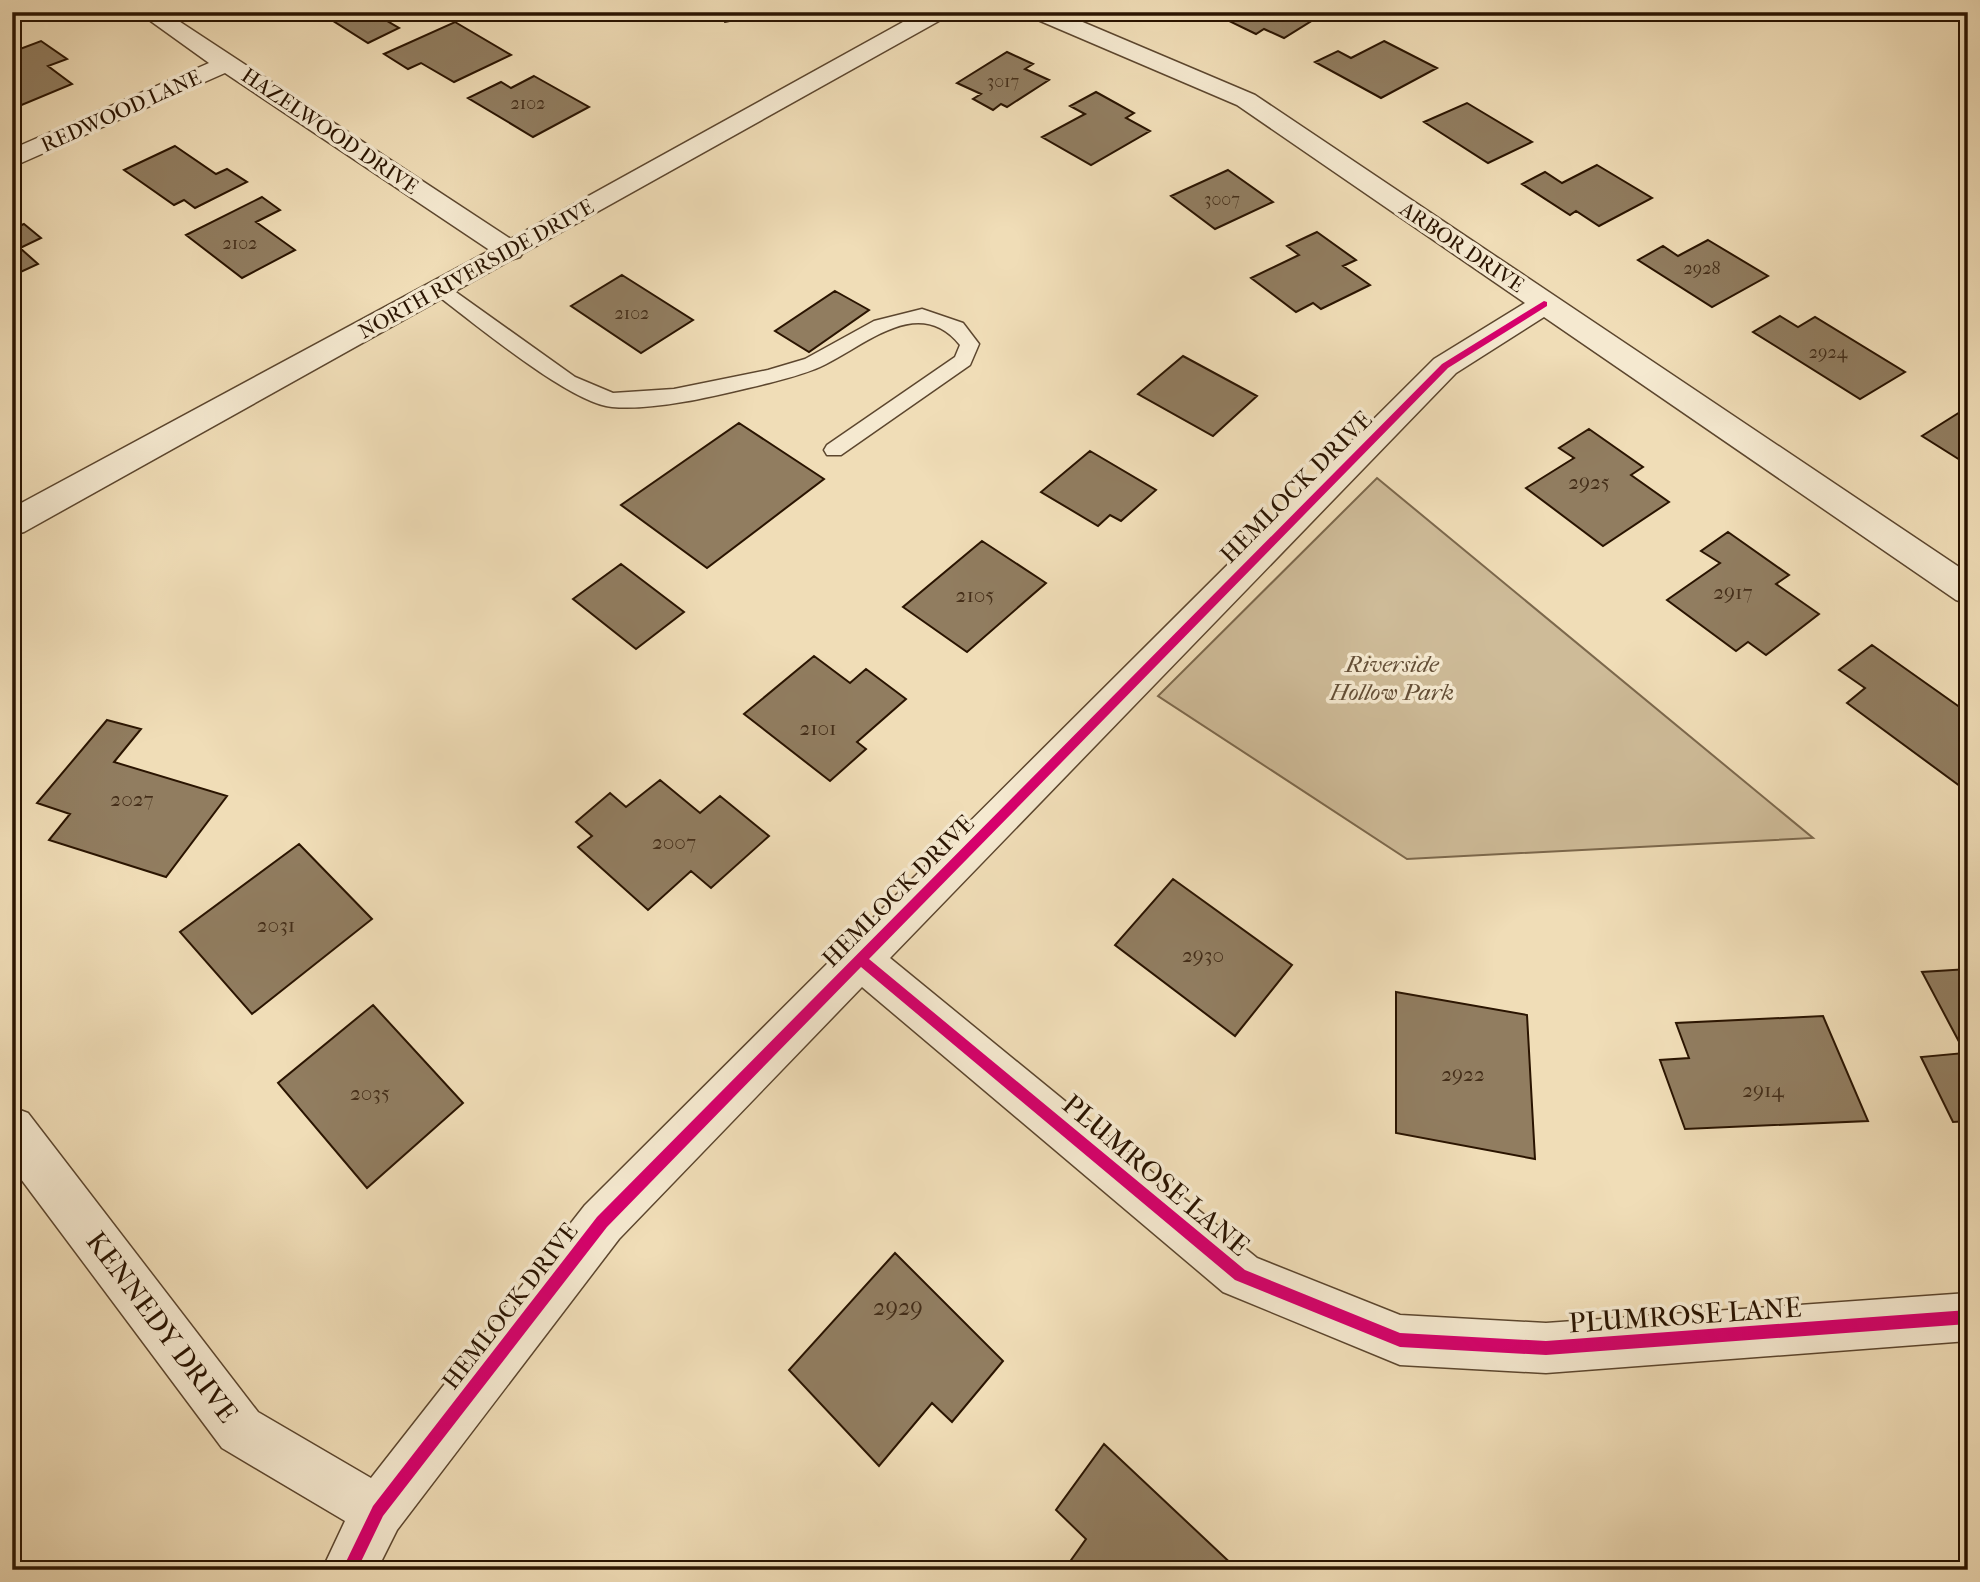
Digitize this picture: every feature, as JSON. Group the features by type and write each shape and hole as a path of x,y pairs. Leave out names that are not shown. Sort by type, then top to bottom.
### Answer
{"street":[{"name":"HAZELWOOD DRIVE","path":"149,12 510,251"},
{"name":"NORTH RIVERSIDE DRIVE","path":"12,523 510,251 938,12"},
{"name":"ARBOR DRIVE","path":"1039,12 1245,100 1968,591"},
{"name":"REDWOOD LANE","path":"12,159 229,63"},
{"name":"HEMLOCK DRIVE","path":"349,1570 378,1511 602,1222 1445,366 1544,304"},
{"name":"PLUMROSE LANE","path":"860,959 1240,1275 1400,1340 1546,1348 1968,1317"},
{"name":"KENNEDY DRIVE","path":"12,1129 240,1430 378,1511"}],"lane":[{"path":"440,289 568,382 611,400 674,396 770,376 812,363 881,325 922,315 957,327 970,344 963,361 834,450"}],"green space":[{"name":"Riverside Hollow Park","path":"1377,478 1813,838 1407,859 1158,696"}],"building":[{"path":"319,12 411,12 389,22 399,28 368,43"},
{"path":"719,12 742,12 746,18 725,22"},
{"path":"1247,12 1315,12 1321,15 1284,38 1264,29 1256,34 1231,22"},
{"path":"455,22 511,55 454,82 421,63 408,69 384,54"},
{"path":"41,41 67,59 48,66 72,84 12,109 12,52"},
{"path":"1384,41 1437,68 1381,98 1315,62 1338,51 1351,58"},
{"path":"1007,52 1033,64 1025,69 1049,80 1007,107 1001,104 993,110 973,99 981,94 957,83"},
{"path":"534,76 589,107 533,137 468,98 501,82 511,88"},
{"path":"1096,92 1134,113 1126,118 1150,131 1091,165 1042,137 1085,114 1070,106"},
{"path":"1467,103 1532,142 1488,163 1424,122"},
{"path":"175,146 216,174 227,169 247,182 195,208 184,200 174,205 124,170"},
{"path":"1597,165 1652,198 1599,226 1576,211 1570,215 1522,184 1545,172 1562,183"},
{"path":"1228,170 1273,202 1215,229 1171,196"},
{"path":"262,197 280,210 256,222 295,250 242,278 186,235"},
{"path":"24,224 41,238 20,248 38,264 12,276 12,229"},
{"path":"1317,232 1356,260 1343,266 1370,285 1321,309 1313,303 1296,312 1251,278 1299,255 1287,246"},
{"path":"1708,240 1768,276 1712,307 1638,260 1663,246 1678,256"},
{"path":"622,275 693,320 641,353 571,306"},
{"path":"835,291 869,310 809,352 775,331"},
{"path":"1780,316 1798,327 1815,317 1905,372 1860,399 1753,332"},
{"path":"1183,356 1257,396 1213,436 1138,394"},
{"path":"1968,407 1968,465 1922,436"},
{"path":"739,423 824,479 707,568 621,505"},
{"path":"1589,429 1643,467 1631,475 1669,502 1603,546 1526,488 1574,458 1559,448"},
{"path":"1090,451 1156,490 1121,521 1110,515 1098,526 1041,492"},
{"path":"1728,532 1789,575 1776,584 1819,614 1766,655 1748,642 1736,651 1667,600 1720,563 1701,551"},
{"path":"982,541 1046,583 967,652 903,607"},
{"path":"621,564 684,612 636,649 573,599"},
{"path":"1872,645 1968,713 1968,792 1847,703 1865,688 1839,670"},
{"path":"814,656 850,683 866,669 906,699 857,742 866,749 830,781 744,714"},
{"path":"107,720 141,729 114,762 227,796 166,877 49,840 70,814 37,803"},
{"path":"660,780 700,813 720,796 769,836 711,888 691,871 648,910 578,847 592,836 576,822 610,793 626,807"},
{"path":"299,844 372,919 252,1014 180,932"},
{"path":"1173,879 1292,965 1235,1036 1115,945"},
{"path":"1968,969 1968,1121 1953,1122 1921,1057 1965,1053 1922,972"},
{"path":"1396,992 1527,1015 1535,1159 1396,1133"},
{"path":"373,1005 463,1103 367,1188 278,1083"},
{"path":"1823,1016 1868,1121 1685,1129 1660,1060 1689,1058 1676,1023"},
{"path":"895,1253 1003,1361 952,1422 932,1403 879,1466 789,1370"},
{"path":"1104,1444 1238,1570 1064,1570 1086,1539 1056,1510"}],"cycle path":[{"path":"349,1570 378,1511 602,1222 1445,366 1544,304"},
{"path":"860,959 1240,1275 1400,1340 1546,1348 1968,1317"}]}
